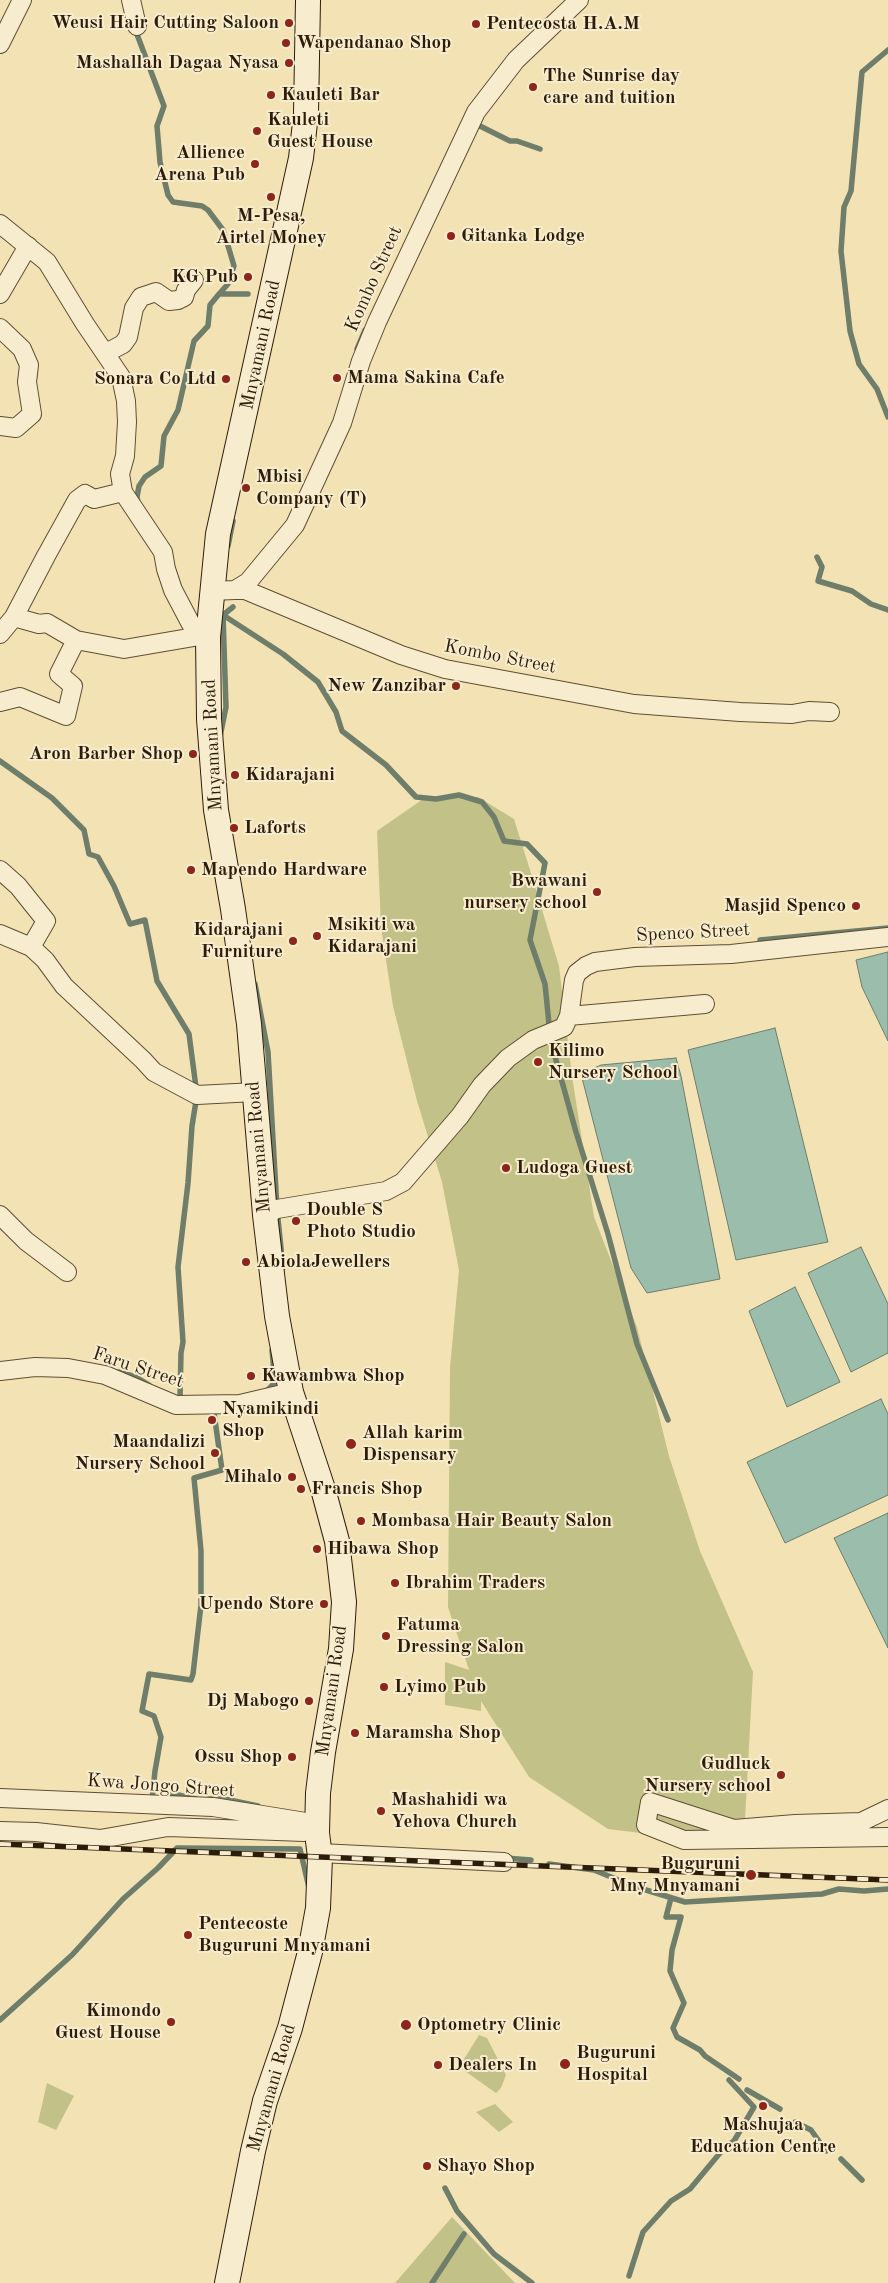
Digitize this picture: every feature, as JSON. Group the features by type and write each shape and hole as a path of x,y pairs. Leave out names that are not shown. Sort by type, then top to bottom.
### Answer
{"street":[{"path":"0,44 22,0"},
{"path":"131,0 137,26"},
{"name":"Mnyamani Road","path":"228,2283 253,2151 265,2101 290,2028 310,1952 318,1908 318,1793 322,1752 341,1649 344,1592 337,1541 323,1489 291,1392 277,1316 265,1215 249,1024 233,909 216,810 204,636 218,534 301,158 306,114 308,0"},
{"name":"Kombo Street","path":"235,590 248,582 295,525 342,423 361,361 377,322 476,112 516,60 579,0"},
{"path":"0,224 47,262 85,324 106,353 111,365 121,377 126,402 125,456 120,474 123,492 163,552 173,590 193,628 204,636"},
{"path":"0,294 28,246"},
{"path":"106,353 123,344 128,338 134,308 141,297 156,292 169,301 178,300 184,297 186,290 194,280"},
{"path":"0,328 22,349 29,365 27,382 32,414 16,428 0,426"},
{"path":"0,634 14,617 77,500 85,494 94,499 123,492"},
{"name":"Kombo Street","path":"211,591 246,590 401,655 433,666 634,704 740,712 830,712"},
{"path":"14,617 39,624 47,623 76,640 124,648 204,636"},
{"path":"0,702 20,697 66,716 73,686 59,674 76,640"},
{"path":"0,870 18,886 46,921 31,946"},
{"path":"0,934 31,946 45,960 64,986 154,1072 197,1096 255,1092"},
{"name":"Spenco Street","path":"569,1016 571,993 577,973 595,962 635,957 731,954 888,936"},
{"path":"265,1215 277,1209 386,1191 403,1182 460,1116 482,1085 508,1058 533,1040 564,1027 569,1016 705,1004"},
{"path":"0,1214 26,1240 67,1272"},
{"name":"Faru Street","path":"0,1371 35,1367 68,1368 105,1375 176,1405 240,1404 291,1392"},
{"name":"Kwa Jongo Street","path":"0,1798 213,1807 318,1837"},
{"path":"888,1809 862,1822 795,1824 734,1829 650,1802 646,1825 684,1840 888,1837"},
{"name":"Kwa Jongo Street","path":"0,1830 100,1839 168,1827 318,1837"},
{"path":"318,1837 504,1862"}],"shaded area":[{"path":"478,797 514,819 559,966 572,1076 594,1217 637,1327 669,1456 700,1551 753,1672 745,1820 748,1822 673,1837 608,1829 529,1777 481,1701 481,1711 445,1705 445,1662 469,1670 448,1607 450,1368 459,1270 442,1182 417,1101 393,1006 381,927 377,831 423,799"},
{"path":"888,952 888,1041 862,987 856,960"},
{"path":"775,1028 828,1242 736,1260 688,1050"},
{"path":"676,1058 720,1279 647,1293 631,1268 581,1074 601,1065"},
{"path":"861,1247 888,1304 888,1353 851,1372 808,1273"},
{"path":"795,1287 840,1382 787,1407 749,1311"},
{"path":"881,1399 888,1414 888,1495 785,1543 747,1462"},
{"path":"888,1513 888,1648 834,1538"},
{"path":"479,2035 487,2038 506,2075 501,2088 496,2093 459,2067"},
{"path":"47,2083 74,2096 56,2130 38,2122"},
{"path":"495,2104 513,2122 499,2132 476,2112"},
{"path":"452,2217 515,2283 395,2283"}],"waterway":[{"path":"135,29 164,106 157,126 160,162 168,195 173,202 202,206 208,210 223,230 234,266 228,284 219,294"},
{"path":"888,50 862,72 851,191 844,207 841,251 850,331 859,364 877,389 888,417"},
{"path":"472,128 480,126 510,141 517,141 540,149"},
{"path":"138,503 139,486 145,477 161,466 164,436 178,410 194,341 208,326 210,305 219,294 248,294"},
{"path":"357,349 365,330"},
{"path":"228,546 233,521"},
{"path":"817,557 822,567 818,581 852,591 871,604 888,610"},
{"path":"223,615 233,607"},
{"path":"223,615 283,654 318,682 336,712 342,731 386,765 416,797 436,799 459,795 482,802 494,817 504,841 527,844 545,863 530,940 545,984 549,1024"},
{"path":"220,737 226,707 223,615"},
{"path":"0,761 52,798 84,830 89,854 98,857 114,886 130,924 145,920 157,981 189,1034 197,1095 192,1126 188,1183 178,1267 183,1342 180,1398 183,1399"},
{"path":"760,940 888,928"},
{"path":"255,984 268,1052 277,1209 283,1268"},
{"path":"551,1042 576,1132 608,1234 637,1344 668,1420"},
{"path":"266,1392 275,1382 272,1350"},
{"path":"119,1372 136,1377 149,1385"},
{"path":"152,1800 161,1737 154,1716 142,1711 149,1674 191,1680 193,1674 201,1605 201,1551 194,1478 222,1470 214,1413 208,1411"},
{"path":"159,1798 174,1794 196,1799"},
{"path":"208,1799 225,1799 258,1806"},
{"path":"0,2020 72,1955 123,1899 177,1848 300,1849 309,1888"},
{"path":"505,1858 531,1860"},
{"path":"549,1864 594,1870 633,1886 685,1902 822,1894 839,1889 864,1891 888,1889"},
{"path":"671,1898 666,1917 681,1917 672,1950 670,1971 684,2003 673,2028 677,2037 700,2050 705,2056 739,2079"},
{"path":"629,2276 643,2232 671,2201 690,2189 725,2147 734,2141 754,2107 729,2080"},
{"path":"747,2090 780,2109"},
{"path":"795,2122 811,2130 826,2151"},
{"path":"841,2159 862,2180"},
{"path":"445,2188 457,2211 494,2254 532,2283"},
{"path":"432,2283 464,2234"}],"railway":[{"path":"0,1844 888,1880"}],"place":[{"name":"Weusi Hair Cutting Saloon","path":"289,23"},
{"name":"Pentecosta H.A.M","path":"476,24"},
{"name":"Wapendanao Shop","path":"286,43"},
{"name":"Mashallah Dagaa Nyasa","path":"289,63"},
{"name":"The Sunrise day care and tuition","path":"533,87"},
{"name":"Kauleti Bar","path":"271,95"},
{"name":"Kauleti Guest House","path":"257,131"},
{"name":"Allience Arena Pub","path":"255,164"},
{"name":"M-Pesa, Airtel Money","path":"271,197"},
{"name":"Gitanka Lodge","path":"451,236"},
{"name":"KG Pub","path":"248,277"},
{"name":"Mama Sakina Cafe","path":"337,378"},
{"name":"Sonara Co Ltd","path":"226,379"},
{"name":"Mbisi Company (T)","path":"246,488"},
{"name":"New Zanzibar","path":"456,686"},
{"name":"Aron Barber Shop","path":"193,754"},
{"name":"Kidarajani","path":"235,775"},
{"name":"Laforts","path":"234,828"},
{"name":"Mapendo Hardware","path":"191,870"},
{"name":"Bwawani nursery school","path":"597,892"},
{"name":"Masjid Spenco","path":"856,906"},
{"name":"Msikiti wa Kidarajani","path":"317,936"},
{"name":"Kidarajani Furniture","path":"293,941"},
{"name":"Kilimo Nursery School","path":"538,1062"},
{"name":"Ludoga Guest","path":"506,1168"},
{"name":"Double S Photo Studio","path":"296,1221"},
{"name":"AbiolaJewellers","path":"246,1262"},
{"name":"Kawambwa Shop","path":"251,1376"},
{"name":"Nyamikindi Shop","path":"212,1420"},
{"name":"Allah karim Dispensary","path":"351,1444"},
{"name":"Maandalizi Nursery School","path":"215,1453"},
{"name":"Mihalo","path":"292,1477"},
{"name":"Francis Shop","path":"301,1489"},
{"name":"Mombasa Hair Beauty Salon","path":"361,1521"},
{"name":"Hibawa Shop","path":"317,1549"},
{"name":"Ibrahim Traders","path":"395,1583"},
{"name":"Upendo Store","path":"324,1604"},
{"name":"Fatuma Dressing Salon","path":"386,1636"},
{"name":"Lyimo Pub","path":"384,1687"},
{"name":"Dj Mabogo","path":"309,1701"},
{"name":"Maramsha Shop","path":"355,1733"},
{"name":"Ossu Shop","path":"292,1757"},
{"name":"Gudluck Nursery school","path":"781,1775"},
{"name":"Mashahidi wa Yehova Church","path":"381,1811"},
{"name":"Buguruni Mny Mnyamani","path":"751,1875"},
{"name":"Pentecoste Buguruni Mnyamani","path":"188,1935"},
{"name":"Kimondo Guest House","path":"171,2022"},
{"name":"Optometry Clinic","path":"406,2025"},
{"name":"Buguruni Hospital","path":"565,2064"},
{"name":"Dealers In","path":"438,2065"},
{"name":"Mashujaa Education Centre","path":"763,2106"},
{"name":"Shayo Shop","path":"427,2166"}]}
